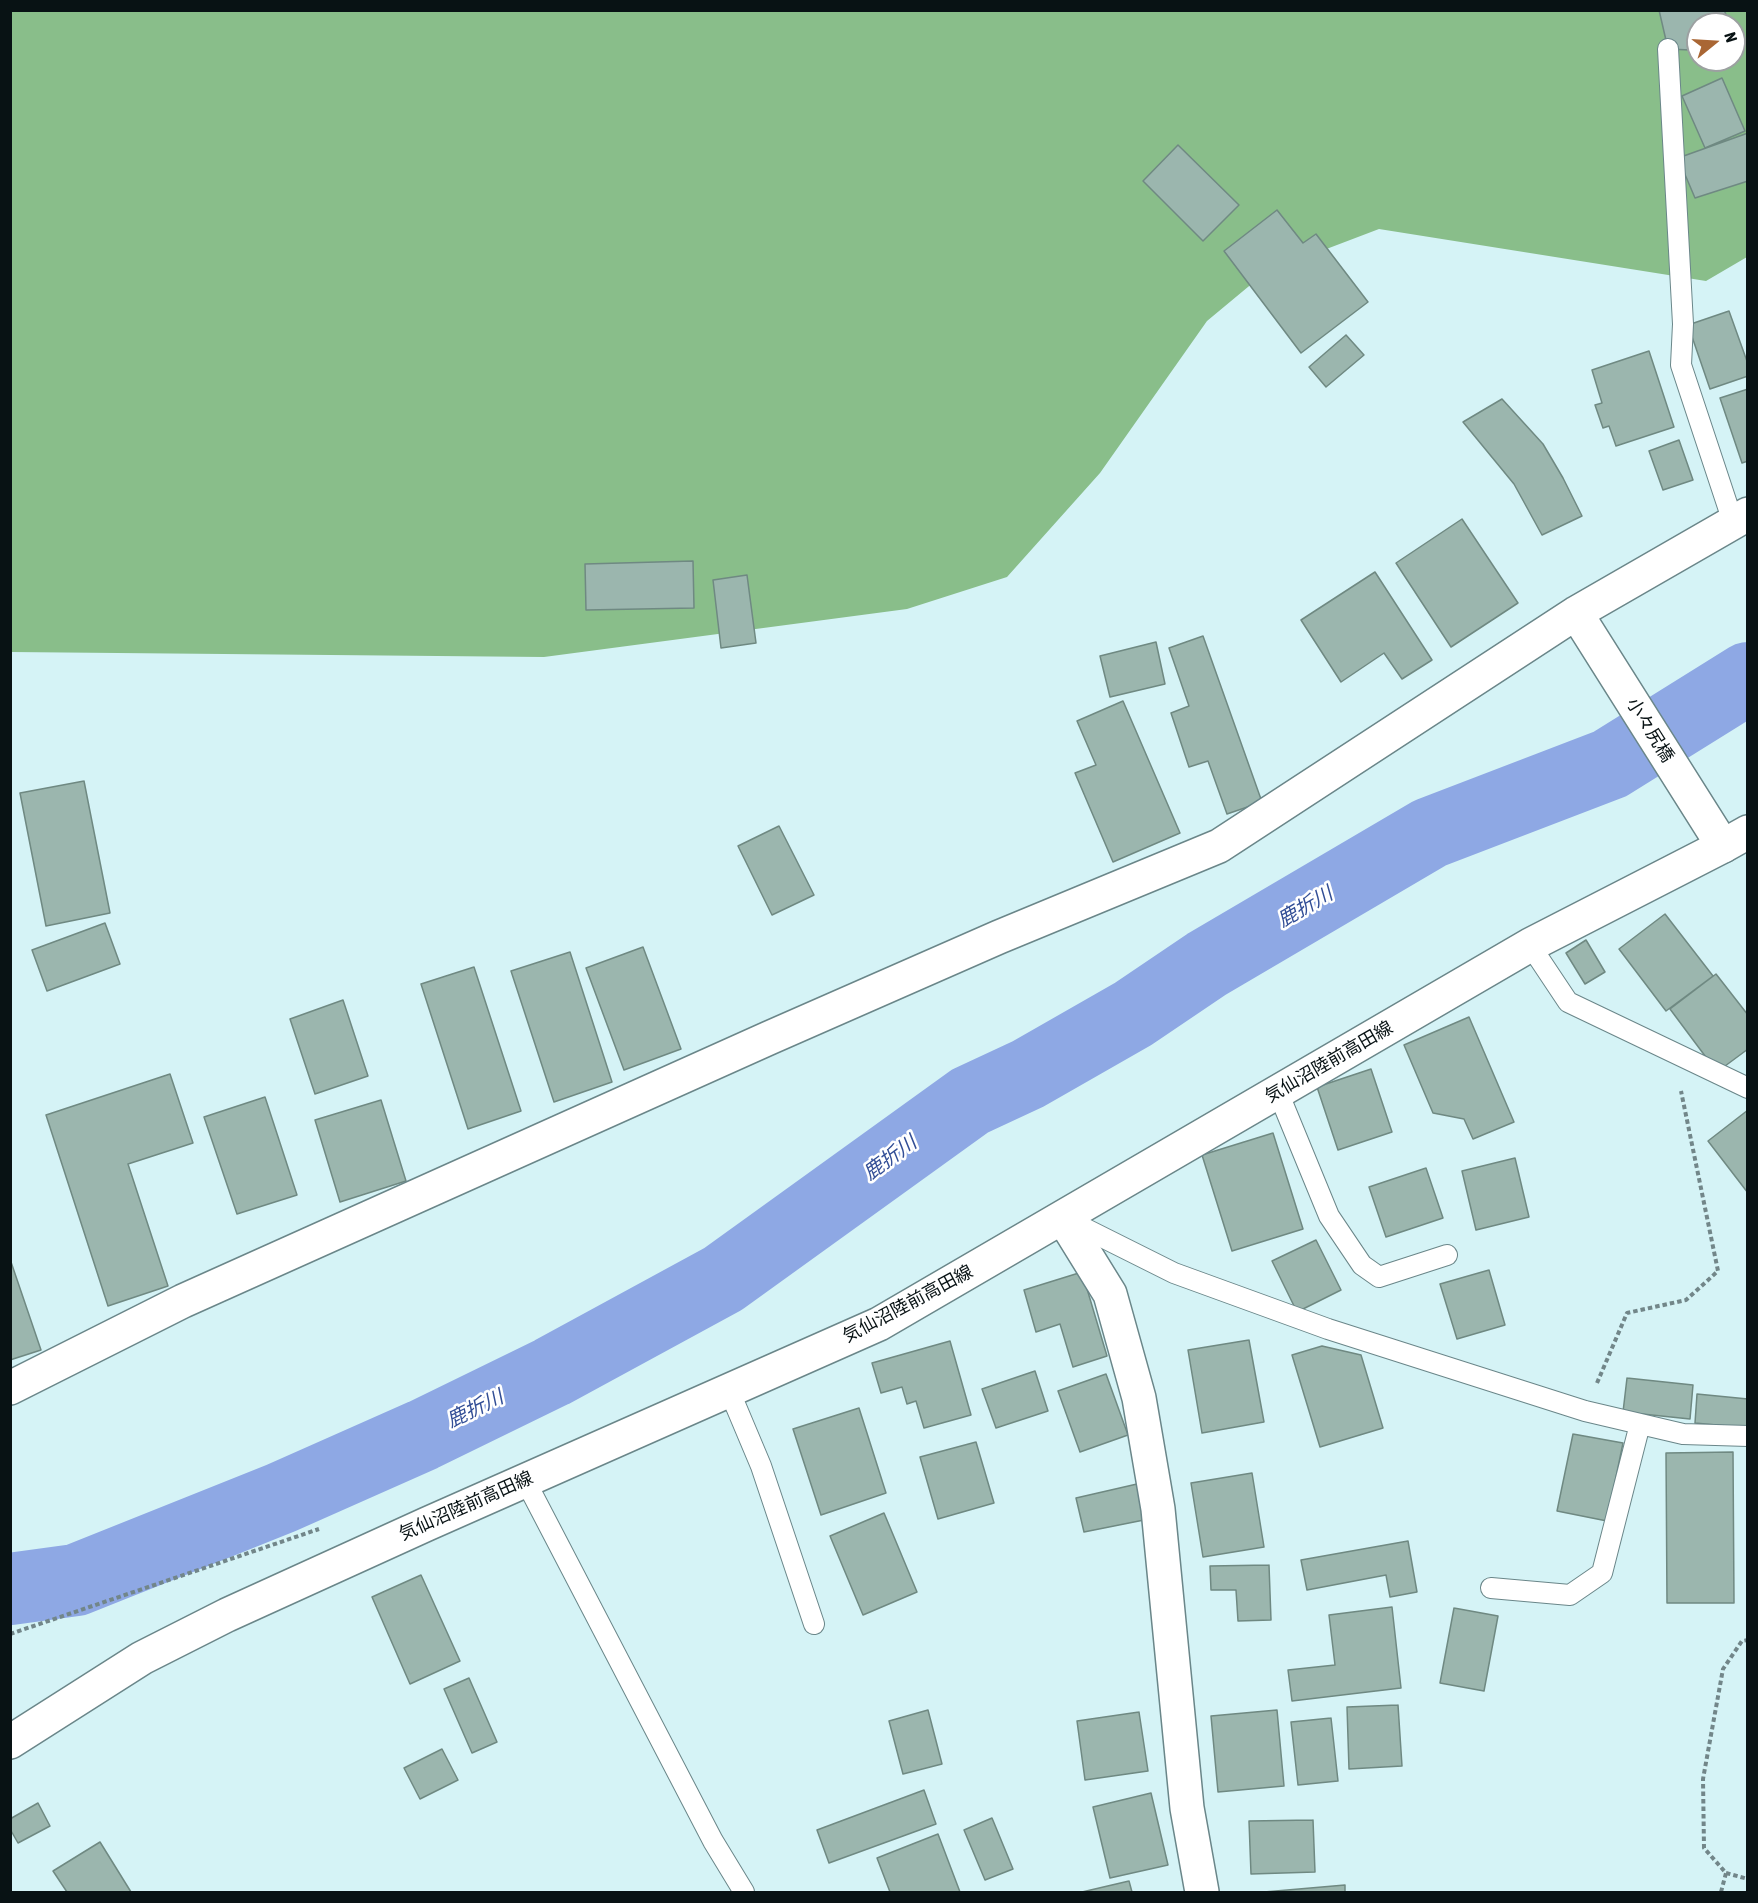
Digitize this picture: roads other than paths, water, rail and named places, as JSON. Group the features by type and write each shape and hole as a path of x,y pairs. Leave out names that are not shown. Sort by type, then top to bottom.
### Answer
{"street":[{"path":"10,1388 183,1301 758,1043 999,937 1219,846 1576,613 1741,518"},
{"name":"小々尻橋","path":"1576,613 1735,839"},
{"name":"気仙沼陸前高田線","path":"10,1742 142,1658 237,1611 525,1480 879,1324 1530,945 1735,839"},
{"path":"1063,1218 1110,1294 1139,1398 1158,1509 1187,1808 1202,1893"}],"lane":[{"path":"1668,49 1683,324 1681,365 1741,518"},
{"path":"1530,945 1568,1002 1748,1088"},
{"path":"1278,1092 1329,1216 1362,1265 1379,1277 1447,1255"},
{"path":"1063,1218 1174,1273 1328,1329 1586,1412 1683,1434 1748,1437"},
{"path":"729,1390 761,1466 814,1624"},
{"path":"1491,1588 1570,1595 1602,1574 1640,1424"},
{"path":"525,1480 713,1841 744,1893"}],"waterway":[{"name":"鹿折川","path":"10,1589 76,1580 281,1498 423,1435 552,1372 723,1279 970,1101 1028,1074 1133,1014 1207,964 1430,833 1610,764 1748,678"}]}
